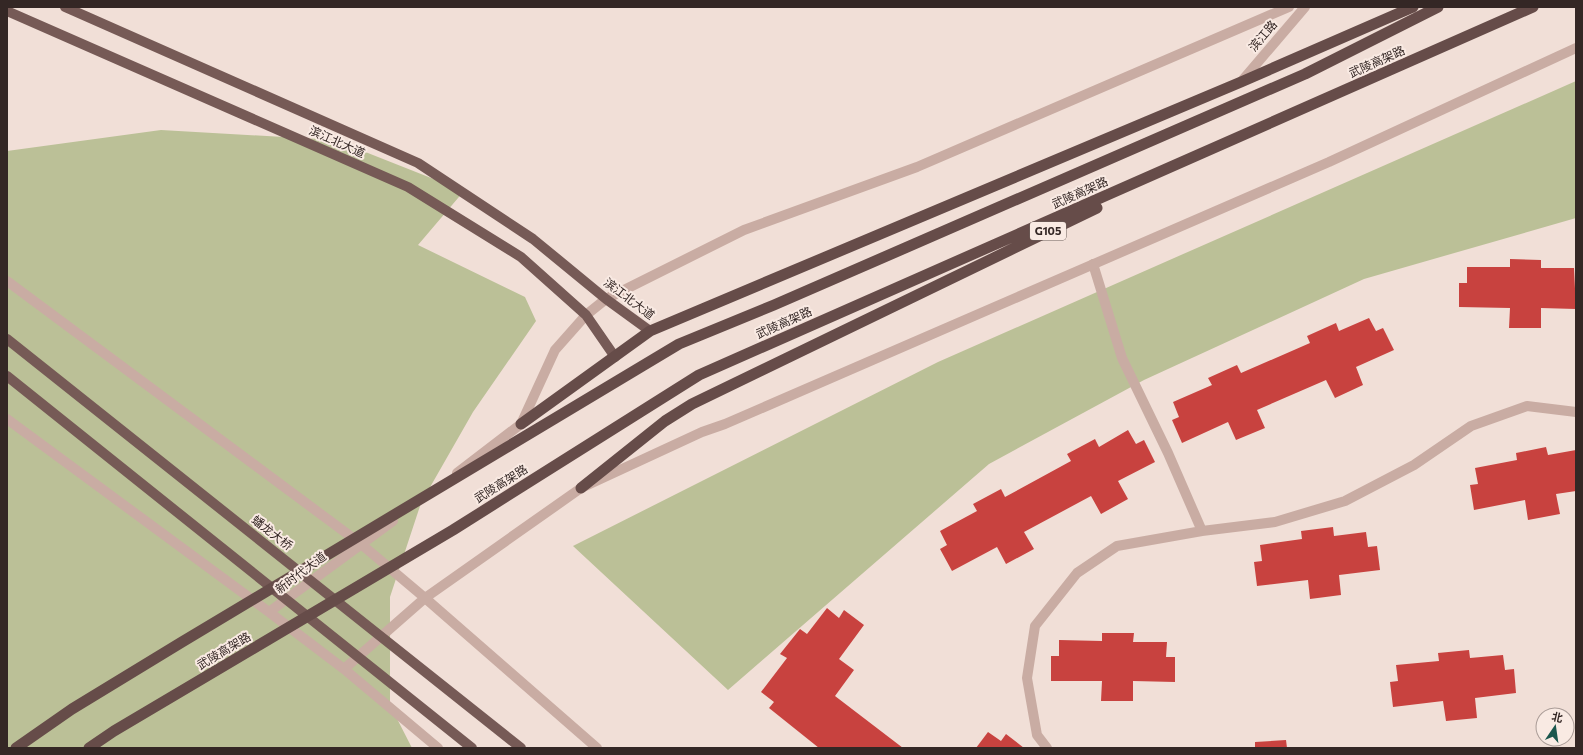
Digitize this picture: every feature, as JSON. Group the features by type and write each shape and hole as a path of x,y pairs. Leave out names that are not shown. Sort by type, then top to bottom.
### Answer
{"highway":[{"path":"521,424 650,331 1241,82 1413,7"},
{"name":"武陵高架路","path":"16,748 72,709 679,344 796,295 1305,74 1438,7"},
{"name":"武陵高架路","path":"89,748 121,727 446,534 699,375 1534,7"},
{"name":"G105","path":"581,488 665,421 692,404 1260,128 1534,7"}],"main road":[{"name":"滨江北大道","path":"65,7 418,163 533,239 606,299 650,331"},
{"name":"滨江北大道","path":"7,11 408,187 521,257 586,315 615,357"},
{"name":"蟠龙大桥","path":"7,339 521,748"},
{"path":"7,376 472,748"}],"street":[{"path":"521,424 556,350 586,315 606,299 744,230 917,167 1289,7"},
{"name":"滨江路","path":"1241,82 1305,7"},
{"path":"344,669 425,598 581,488 702,432 725,424 1329,162 1576,48"},
{"path":"1093,264 1122,358 1168,453 1202,531"},
{"path":"7,281 362,544 597,748"},
{"path":"1047,748 1037,734 1027,678 1034,626 1077,573 1118,546 1202,531 1275,522 1344,501 1414,465 1471,426 1527,406 1576,412"},
{"path":"7,419 270,612 344,669 438,748"},
{"name":"新时代大道","path":"270,612 521,424"}],"green space":[{"path":"1576,81 1576,218 1364,279 1144,380 989,464 728,690 573,546 938,362"},
{"path":"161,130 335,140 464,191 418,245 525,297 536,321 473,412 421,503 390,597 390,705 412,748 7,748 7,151"}],"building":[{"path":"1510,259 1541,260 1541,268 1574,268 1576,309 1541,308 1541,328 1509,328 1510,308 1459,307 1459,283 1467,283 1467,267 1510,267"},
{"path":"1369,318 1376,331 1383,328 1394,350 1356,367 1363,385 1335,398 1326,380 1257,410 1265,428 1236,440 1228,422 1182,443 1172,420 1179,417 1173,402 1212,385 1208,378 1237,365 1241,373 1310,343 1307,336 1336,323 1339,331"},
{"path":"1128,430 1136,444 1144,440 1155,462 1118,481 1128,499 1101,514 1091,496 1024,532 1034,549 1006,564 997,547 952,571 940,549 947,545 940,531 977,511 973,504 1001,489 1005,497 1071,461 1067,454 1095,439 1099,447"},
{"path":"1546,447 1548,455 1576,450 1576,491 1556,494 1560,514 1528,520 1525,500 1474,510 1470,485 1478,484 1475,468 1517,460 1516,453"},
{"path":"1333,527 1334,536 1366,532 1368,547 1377,546 1380,570 1339,575 1341,595 1310,599 1308,580 1257,586 1254,562 1262,561 1260,545 1302,539 1301,531"},
{"path":"827,608 839,618 844,610 864,625 839,659 854,670 835,696 903,748 819,748 769,708 774,702 761,692 787,658 780,654 800,629 807,634"},
{"path":"1102,633 1134,633 1133,642 1167,642 1166,657 1175,657 1175,682 1133,681 1133,701 1101,701 1102,681 1051,681 1051,656 1059,656 1059,640 1102,641"},
{"path":"1469,650 1470,658 1503,655 1505,670 1514,669 1516,693 1475,698 1477,718 1446,721 1443,701 1393,707 1390,682 1398,681 1396,665 1439,661 1438,653"},
{"path":"988,732 1001,741 1006,734 1024,748 976,748"},
{"path":"1286,740 1287,748 1255,748 1255,742"}]}
